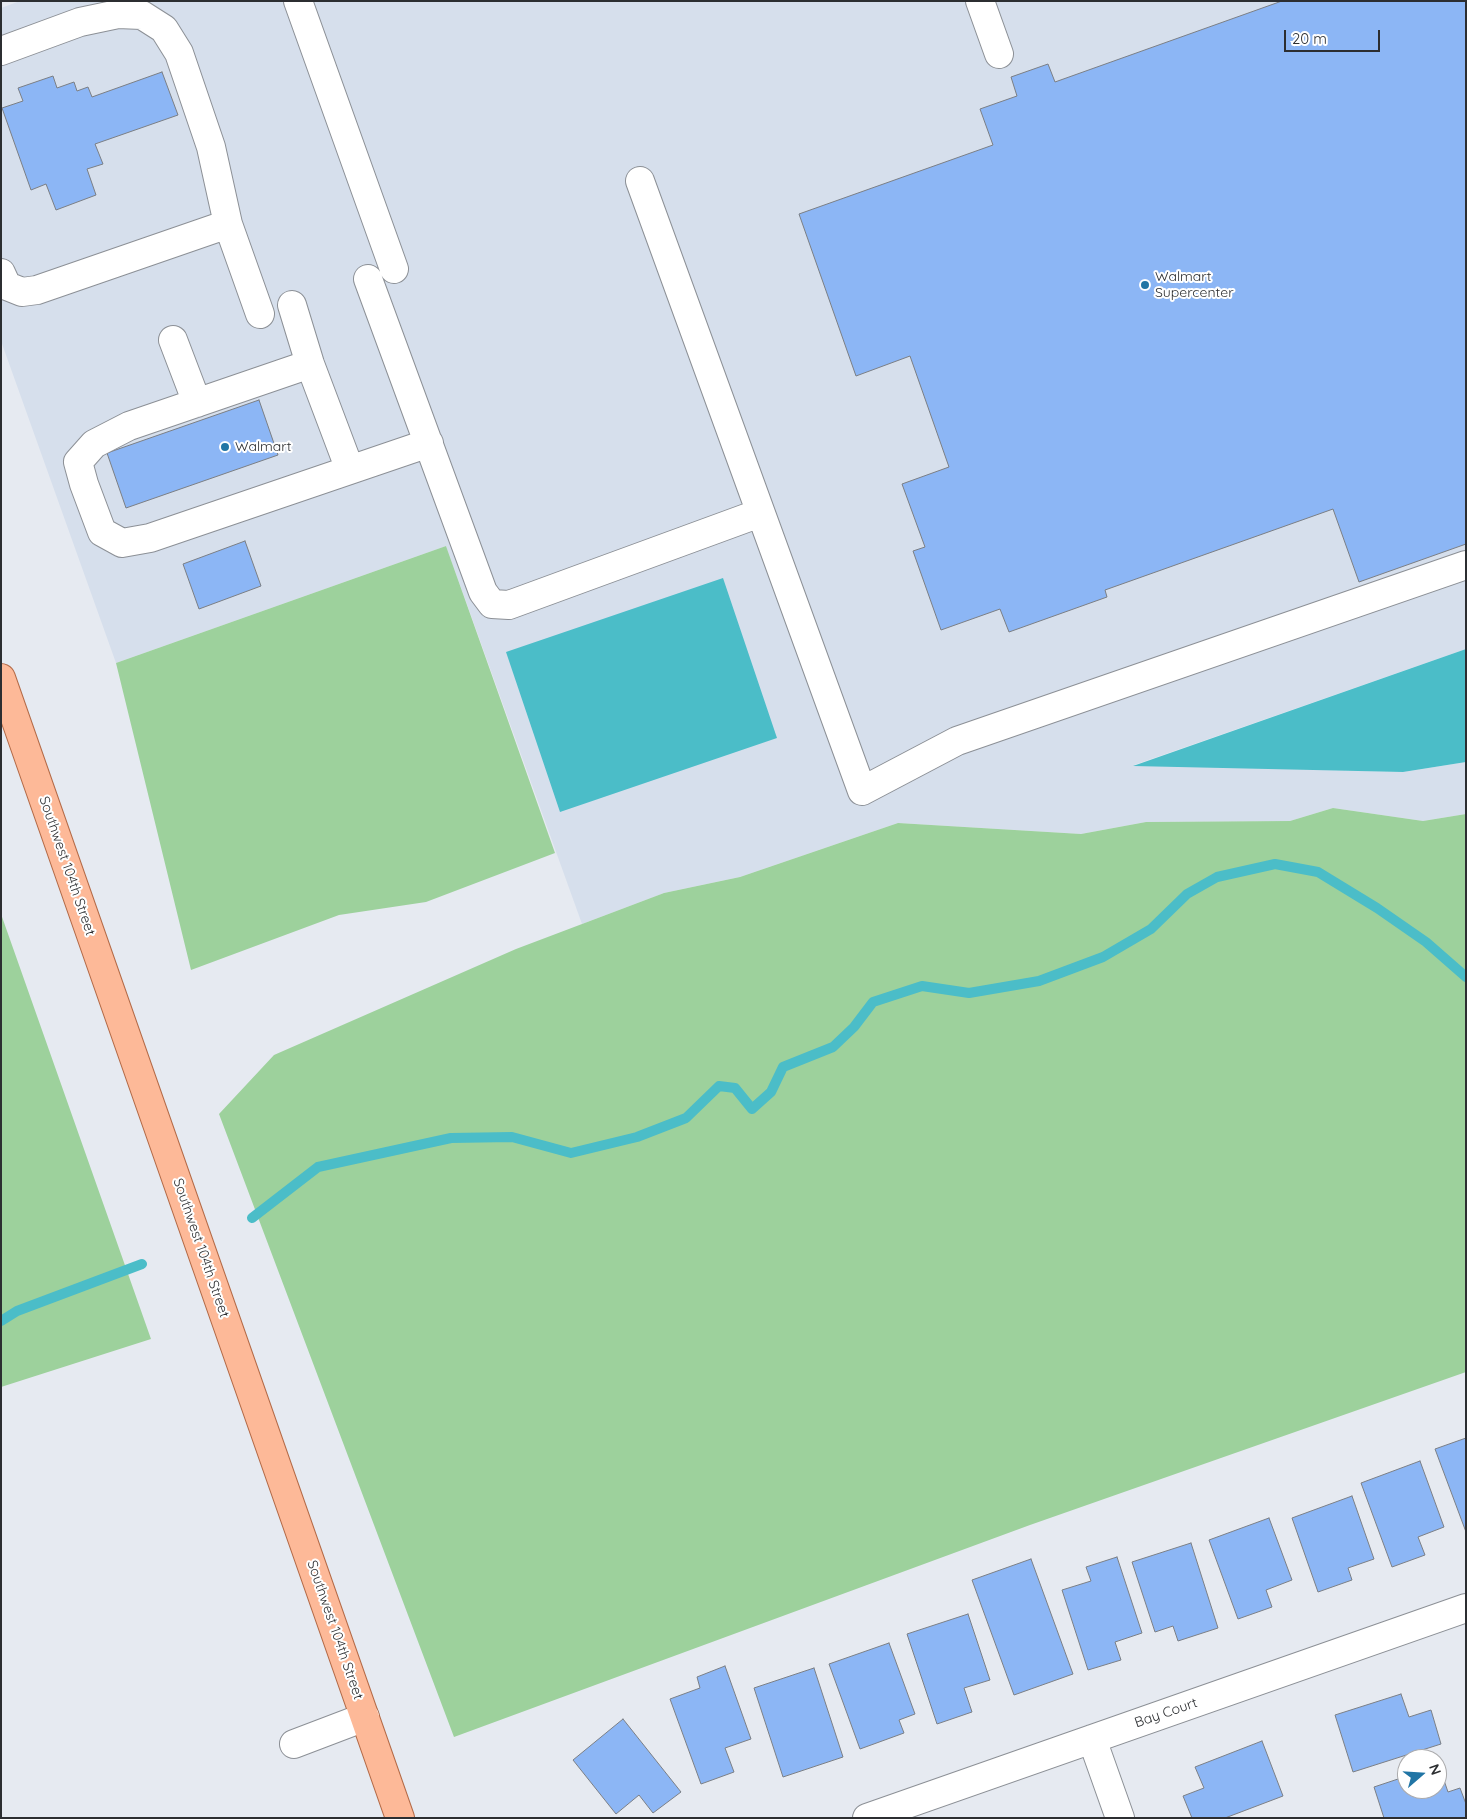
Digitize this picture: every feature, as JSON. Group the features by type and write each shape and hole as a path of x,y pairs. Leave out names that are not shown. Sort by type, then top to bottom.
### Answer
{"main road":[{"name":"Southwest 104th Street","path":"1,678 400,1818"}],"street":[{"path":"298,1 394,269"},
{"path":"980,1 999,54"},
{"path":"1,51 80,22 118,14 142,15 164,29 179,53 212,147 228,224 260,314"},
{"path":"640,180 862,791 957,742 1466,565"},
{"path":"1,273 7,286 22,292 37,290 228,224"},
{"path":"368,279 483,592 492,604 509,605 760,513"},
{"path":"292,305 310,364 350,470"},
{"path":"174,340 198,403"},
{"path":"310,364 129,426 94,444 78,462 102,532 122,543 150,538 428,443"},
{"name":"Bay Court","path":"866,1818 1465,1610"},
{"path":"294,1744 365,1717"},
{"path":"1092,1739 1120,1818"}],"shaded area":[{"path":"20,1 1466,1 1466,649 1134,765 1403,772 1466,762 1466,814 1423,821 1333,808 1290,821 1146,822 1081,834 898,823 740,877 664,893 582,924 446,546 116,663 1,341 1,8"}],"green space":[{"path":"446,546 555,853 426,902 339,915 191,970 116,663"},
{"path":"1333,808 1423,821 1466,814 1466,1372 1030,1525 454,1737 219,1114 274,1055 516,949 664,893 740,877 898,823 1081,834 1146,822 1290,821"},
{"path":"1,914 151,1339 1,1387"}],"water":[{"path":"723,578 777,738 560,812 506,652"},
{"path":"1466,649 1466,762 1403,772 1133,766"}],"building":[{"name":"Walmart Supercenter","path":"1282,1 1466,1 1466,544 1359,582 1333,509 1105,590 1107,597 1009,632 1000,609 941,630 913,551 925,547 902,484 949,467 910,356 856,376 799,214 993,145 980,109 1017,96 1011,77 1048,64 1055,82"},
{"path":"162,72 178,115 95,144 103,164 87,169 96,195 56,210 46,184 31,190 2,108 23,101 18,88 53,76 57,88 74,82 77,91 88,87 92,97"},
{"path":"259,400 278,455 126,508 107,453"},
{"path":"245,541 261,586 199,609 183,564"},
{"path":"1466,1438 1466,1532 1435,1449"},
{"path":"1420,1461 1444,1527 1418,1537 1425,1555 1392,1567 1361,1483"},
{"path":"1352,1496 1374,1559 1348,1568 1352,1580 1318,1592 1292,1518"},
{"path":"1269,1518 1292,1580 1266,1590 1272,1607 1238,1619 1209,1540"},
{"path":"1191,1543 1218,1628 1178,1641 1173,1626 1155,1632 1132,1562"},
{"path":"1117,1557 1142,1633 1115,1642 1121,1660 1088,1670 1062,1590 1091,1581 1086,1567"},
{"path":"1031,1559 1073,1674 1014,1695 972,1580"},
{"path":"968,1614 990,1680 964,1688 972,1712 937,1724 907,1634"},
{"path":"889,1643 915,1714 899,1720 904,1733 860,1749 829,1664"},
{"path":"725,1666 751,1739 725,1748 734,1772 701,1784 670,1699 700,1688 697,1677"},
{"path":"814,1668 843,1757 783,1777 754,1688"},
{"path":"1401,1694 1409,1717 1431,1710 1441,1744 1425,1749 1397,1749 1397,1758 1353,1772 1335,1715"},
{"path":"623,1719 681,1792 653,1813 639,1795 616,1814 573,1760"},
{"path":"1262,1741 1283,1796 1225,1818 1192,1818 1183,1796 1204,1788 1195,1767"},
{"path":"1397,1779 1397,1799 1447,1799 1447,1789 1448,1792 1460,1788 1466,1804 1466,1818 1384,1818 1374,1787"}],"waterway":[{"path":"252,1218 318,1167 451,1138 512,1137 571,1153 637,1137 686,1118 719,1086 735,1088 752,1109 771,1092 783,1067 833,1047 854,1027 873,1002 922,986 969,993 1039,981 1103,957 1151,929 1187,894 1217,877 1275,864 1318,872 1377,908 1426,942 1466,977"},
{"path":"1,1321 17,1311 142,1264"}],"place":[{"name":"Walmart Supercenter","path":"1145,285"},
{"name":"Walmart","path":"225,447"}]}
